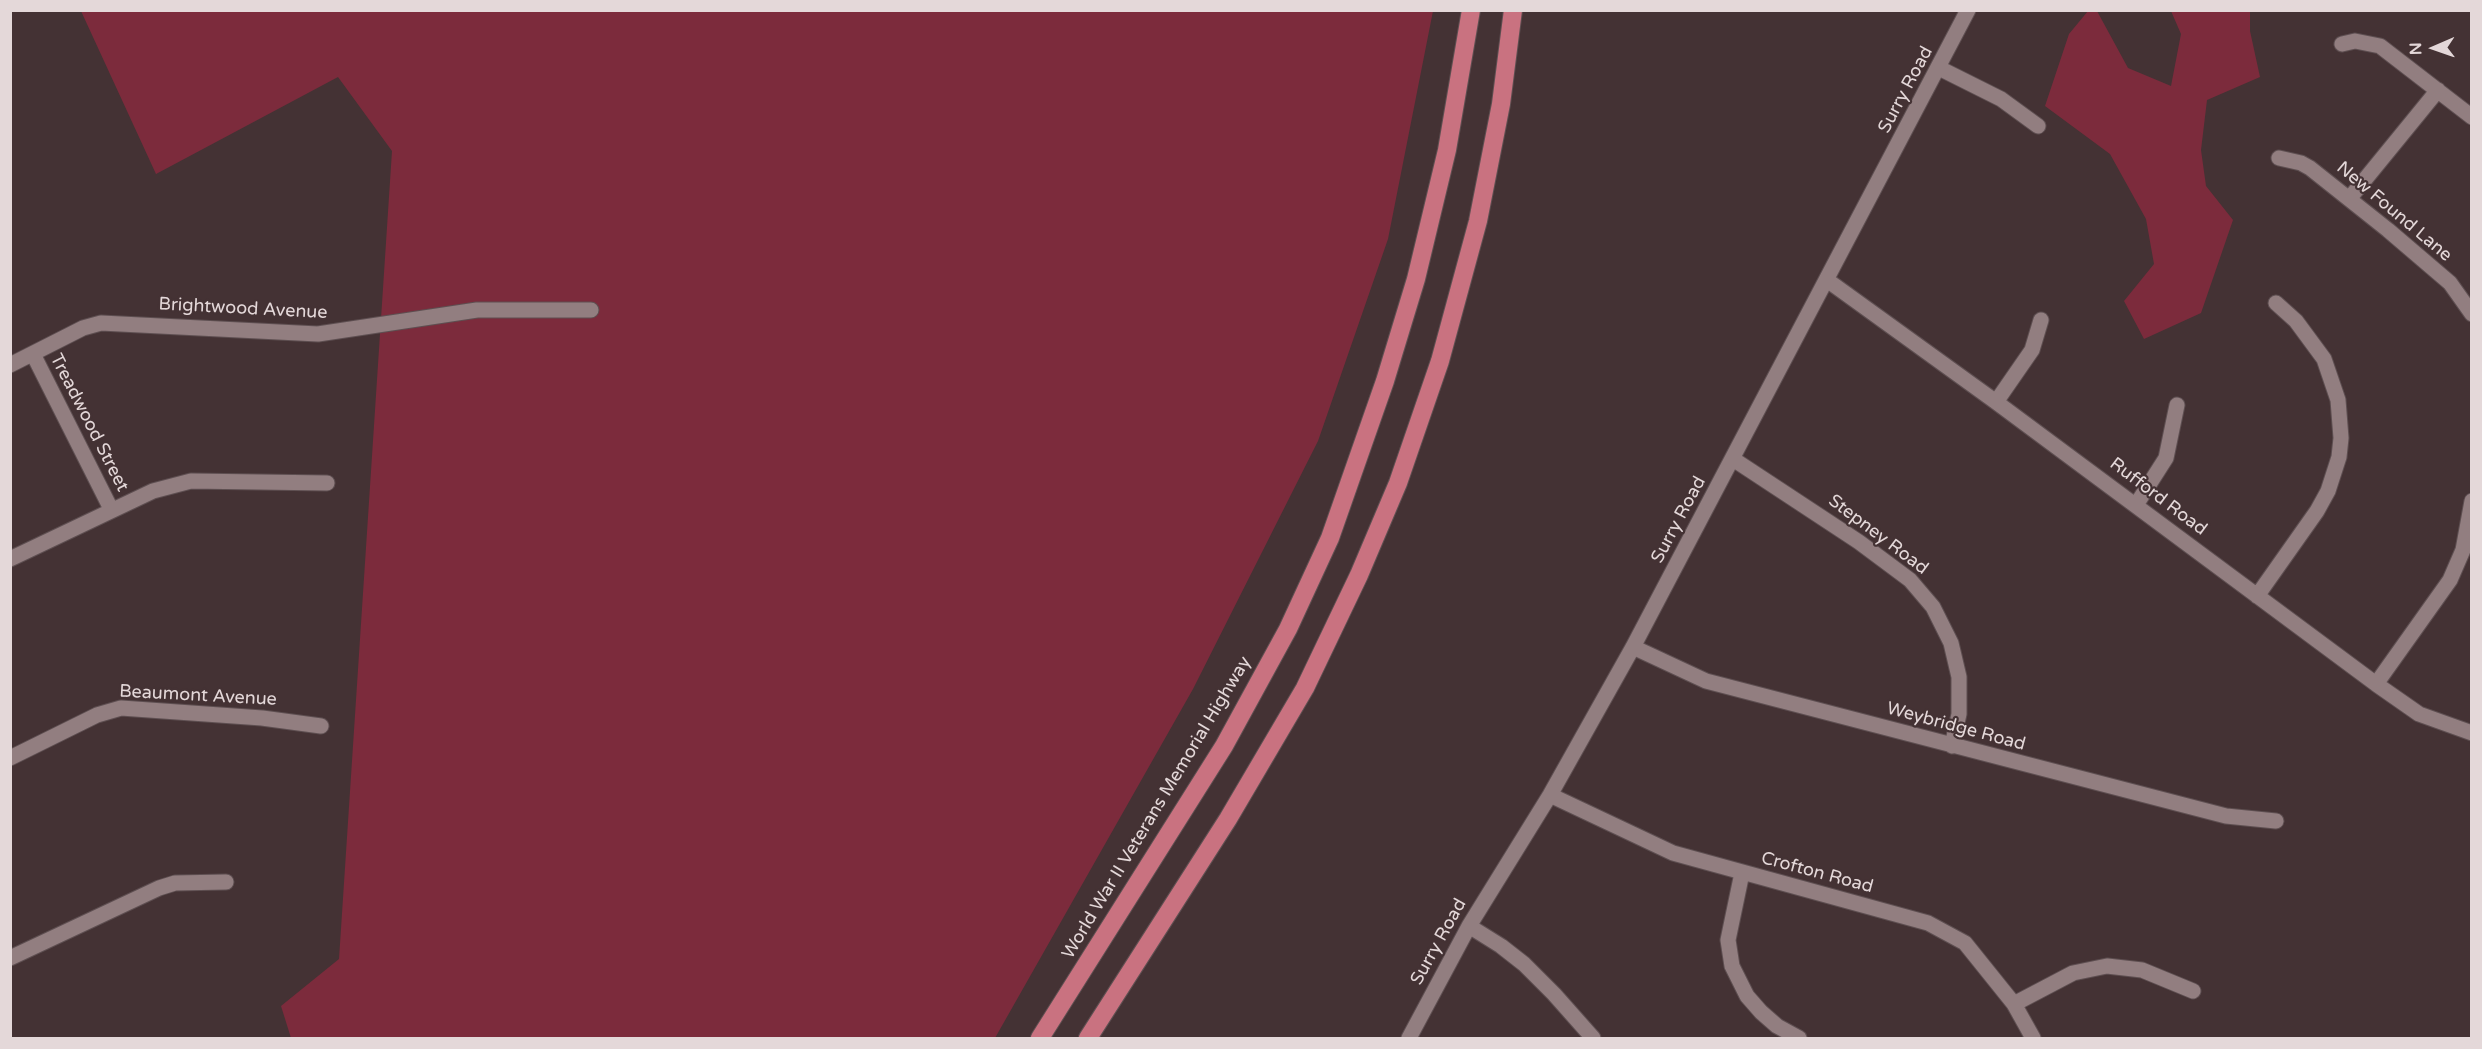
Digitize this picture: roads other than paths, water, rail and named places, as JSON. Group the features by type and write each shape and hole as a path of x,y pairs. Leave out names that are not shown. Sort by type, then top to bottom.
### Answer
{"highway":[{"name":"World War II Veterans Memorial Highway","path":"1040,1038 1224,746 1288,629 1330,538 1386,381 1416,279 1447,150 1471,10"},
{"path":"1088,1038 1222,828 1288,718 1333,632 1393,494 1440,361 1478,221 1501,104 1514,10"}],"street":[{"name":"Surry Road","path":"1409,1038 1469,926 1550,795 1633,647 1968,10"},
{"path":"2342,44 2355,41 2380,46 2472,117"},
{"path":"1939,68 2001,99 2038,126"},
{"path":"2349,199 2438,90"},
{"name":"New Found Lane","path":"2279,158 2301,163 2349,199 2450,284 2472,314"},
{"name":"Rufford Road","path":"1827,280 2136,505 2376,684 2419,714 2472,733"},
{"path":"2257,596 2317,511 2328,491 2337,466 2341,438 2338,400 2324,359 2296,321 2277,303"},
{"name":"Brightwood Avenue","path":"10,365 82,328 115,322 318,334 477,310 591,310"},
{"path":"1996,402 2032,350 2041,320"},
{"name":"Treadwood Street","path":"33,354 111,509"},
{"path":"2136,505 2166,458 2177,405"},
{"name":"Stepney Road","path":"1733,459 1859,542 1910,580 1933,608 1951,643 1959,677 1959,714 1952,746"},
{"path":"10,560 111,509 153,491 191,481 327,483"},
{"path":"2376,684 2450,580 2463,550 2472,501"},
{"name":"Weybridge Road","path":"1633,647 1706,681 2226,816 2276,821"},
{"name":"Beaumont Avenue","path":"10,758 97,715 120,708 251,717 321,726"},
{"name":"Crofton Road","path":"1550,795 1673,853 1928,923 1965,943 2013,1004 2033,1038"},
{"path":"1742,873 1728,940 1732,966 1747,996 1761,1012 1777,1026 1799,1038"},
{"path":"10,958 159,888 175,883 226,882"},
{"path":"1469,926 1524,964 1593,1038"},
{"path":"2013,1004 2073,973 2107,966 2142,970 2193,991"}]}
